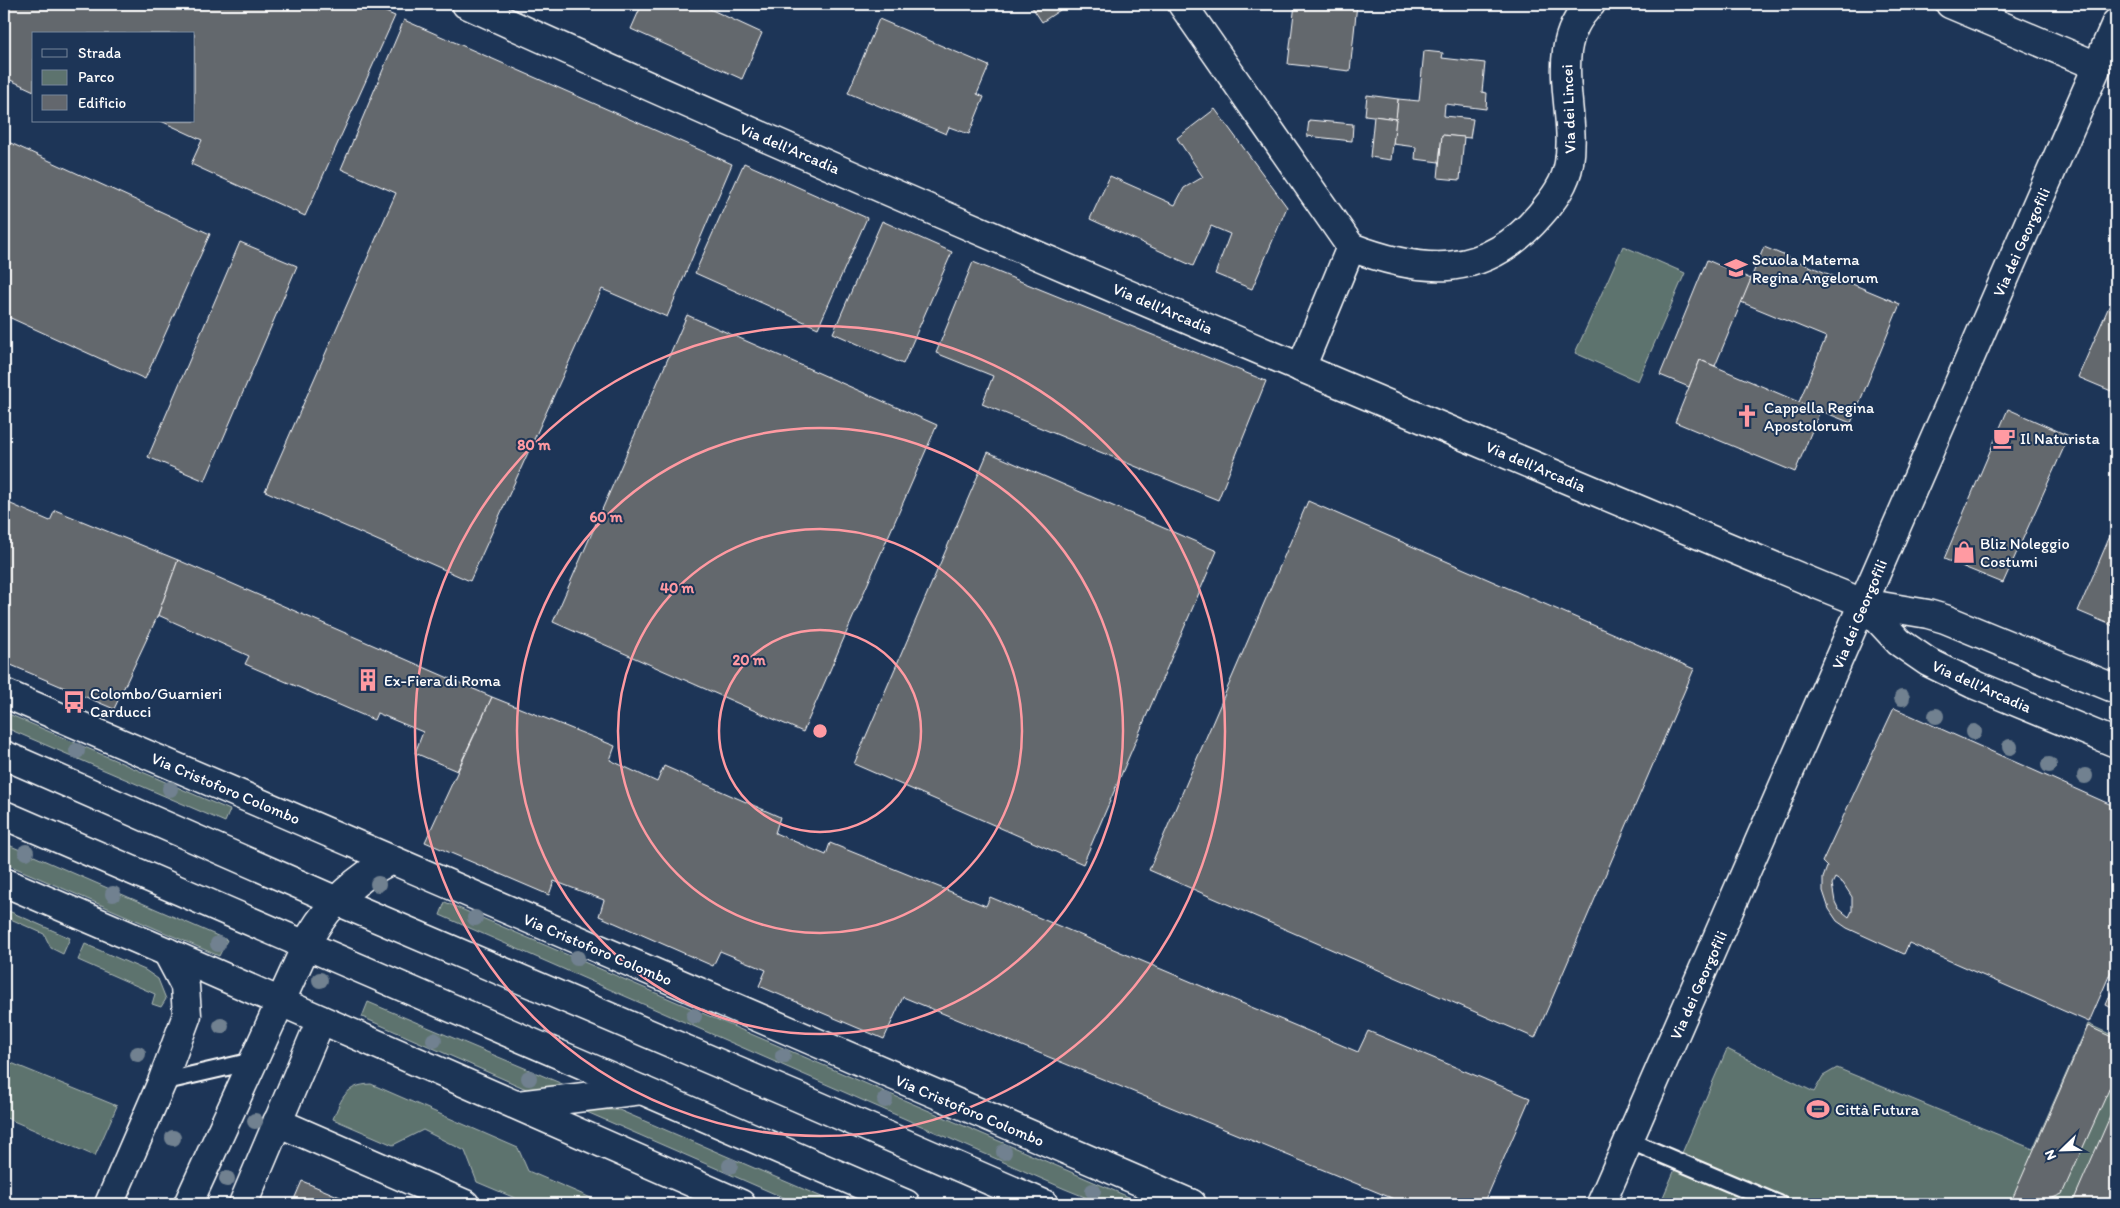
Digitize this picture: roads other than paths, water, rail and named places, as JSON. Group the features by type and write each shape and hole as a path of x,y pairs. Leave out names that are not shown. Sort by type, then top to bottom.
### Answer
{"street":[{"name":"Via dell'Arcadia","path":"466,4 654,90 1301,368 1864,603 1928,614 1945,619 2116,689"},
{"path":"1182,4 1351,247 1301,368"},
{"name":"Via dei Lincei","path":"1351,247 1386,259 1416,266 1452,266 1465,264 1506,246 1531,225 1558,191 1569,164 1571,132 1564,75 1567,50 1578,20 1591,4"},
{"path":"1950,4 2097,66"},
{"name":"Via dei Georgofili","path":"1601,1204 2116,23"},
{"name":"Via dell'Arcadia","path":"1864,603 1899,642 1928,662 1973,684 2116,743"},
{"name":"Via Cristoforo Colombo","path":"4,693 1191,1204"},
{"path":"4,755 337,901 1044,1204"},
{"path":"4,815 906,1204"},
{"path":"188,1204 279,1002 317,924 358,881 391,860"},
{"path":"4,882 741,1204"},
{"path":"109,1204 184,1026 188,1005 184,986 167,952"},
{"path":"243,1204 321,1020"},
{"path":"518,1105 643,1090"},
{"path":"277,1122 465,1204"}],"lane":[{"path":"162,1082 253,1060"},
{"path":"1630,1141 1779,1204"}],"place":[{"name":"Scuola Materna Regina Angelorum","path":"1736,268"},
{"name":"Cappella Regina Apostolorum","path":"1747,416"},
{"name":"Il Naturista","path":"2004,438"},
{"name":"Bliz Noleggio Costumi","path":"1964,552"},
{"name":"Ex-Fiera di Roma","path":"368,680"},
{"name":"Colombo/Guarnieri Carducci","path":"74,702"},
{"name":"Città Futura","path":"1818,1109"}]}
